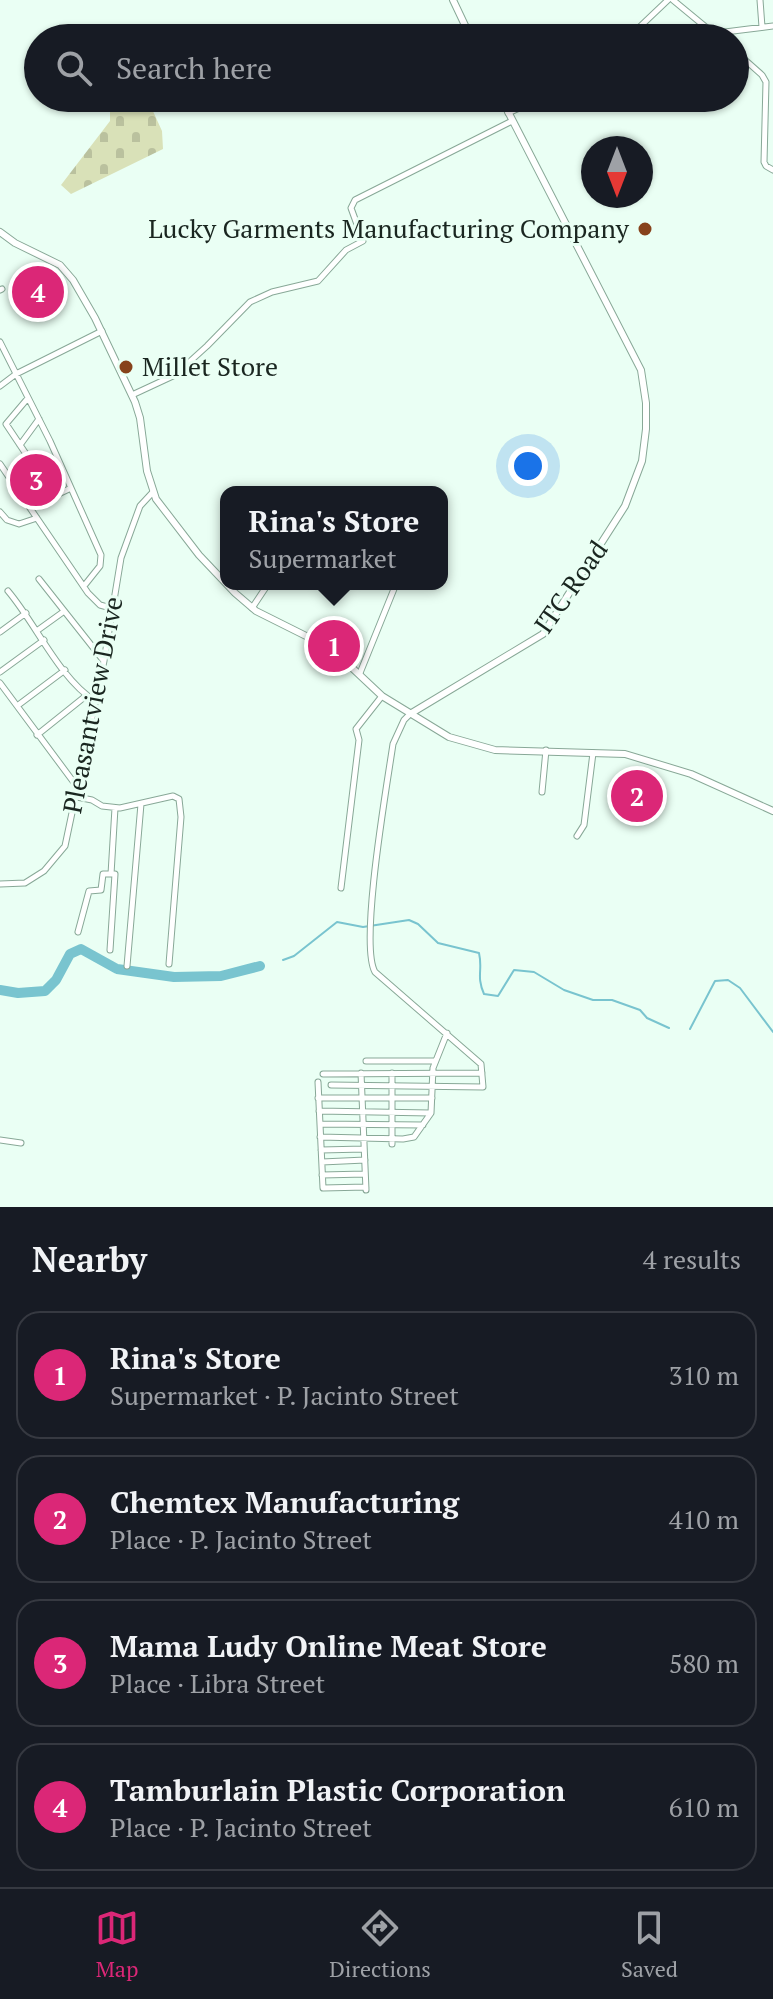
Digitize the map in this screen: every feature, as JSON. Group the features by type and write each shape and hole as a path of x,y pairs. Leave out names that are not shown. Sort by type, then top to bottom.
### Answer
{"street":[{"path":"453,0 464,24"},
{"path":"643,24 670,0 702,24"},
{"path":"760,0 762,27"},
{"path":"749,28 773,26"},
{"path":"749,62 766,82 764,162 773,170"},
{"name":"ITC Road","path":"410,714 543,634 625,506 642,461 646,403 641,370 508,112"},
{"path":"132,395 175,375 250,302 272,292 318,281 346,250 362,242 363,237 351,208 355,200 518,112"},
{"path":"0,232 63,268 80,290 132,395 140,418 153,492 169,518 220,577"},
{"path":"0,386 16,374 102,331"},
{"path":"0,342 102,558 100,566 84,586"},
{"path":"28,398 6,424 54,496 71,488"},
{"path":"20,445 39,419"},
{"path":"0,464 84,586 97,602 111,608"},
{"name":"Pleasantview Drive","path":"0,884 25,883 44,871 65,846 104,661 121,558 137,512 153,492"},
{"path":"0,512 7,520 19,524 37,518"},
{"path":"39,579 104,661"},
{"path":"232,590 269,620 332,649 382,696 457,741 495,750 625,754 691,774 773,811"},
{"path":"252,608 264,590"},
{"path":"360,673 394,590"},
{"path":"8,591 65,670 95,701"},
{"path":"38,630 63,612"},
{"path":"0,632 26,613"},
{"path":"0,672 44,640"},
{"path":"17,706 65,670"},
{"path":"0,683 78,788"},
{"path":"37,735 87,695"},
{"path":"341,888 359,740 356,729 382,696"},
{"path":"331,1085 483,1087 481,1064 375,972 370,960 370,919 393,744 410,714"},
{"path":"542,792 546,750"},
{"path":"577,836 584,825 593,753"},
{"path":"77,797 115,808 173,796 181,802 169,964"},
{"path":"127,966 141,804"},
{"path":"111,874 115,808"},
{"path":"78,932 89,891 101,890 104,874 115,874 110,950"},
{"path":"320,1137 364,1137 392,1141 414,1137 431,1113 434,1061 447,1033"},
{"path":"366,1061 434,1061"},
{"path":"318,1082 323,1188 366,1188 361,1073"},
{"path":"392,1073 392,1141"},
{"path":"323,1074 482,1073"},
{"path":"318,1098 432,1098"},
{"path":"319,1111 431,1113"},
{"path":"320,1124 424,1125"},
{"path":"0,1140 21,1143"},
{"path":"321,1150 364,1149"},
{"path":"322,1162 365,1160"},
{"path":"322,1175 365,1174"}],"green space":[{"path":"110,112 153,112 162,131 163,149 71,194 61,185 110,121"}],"waterway":[{"path":"283,960 294,956 337,922 363,927 409,920 418,924 438,943 479,953 480,982 484,994 498,996 514,970 534,972 564,990 593,1000 612,1000 640,1010 647,1018 669,1028"},
{"path":"0,990 18,993 45,991 56,980 70,954 81,949 117,969 174,977 221,976 260,966"},
{"path":"690,1029 715,981 728,980 740,988 773,1032"}],"place":[{"name":"Lucky Garments Manufacturing Company","path":"645,229"},
{"name":"Tamburlain Plastic Corporation","path":"38,292"},
{"name":"Millet Store","path":"126,367"},
{"name":"Mama Ludy Online Meat Store","path":"36,480"},
{"name":"Rina's Store","path":"334,646"},
{"name":"Chemtex Manufacturing","path":"637,796"}]}
